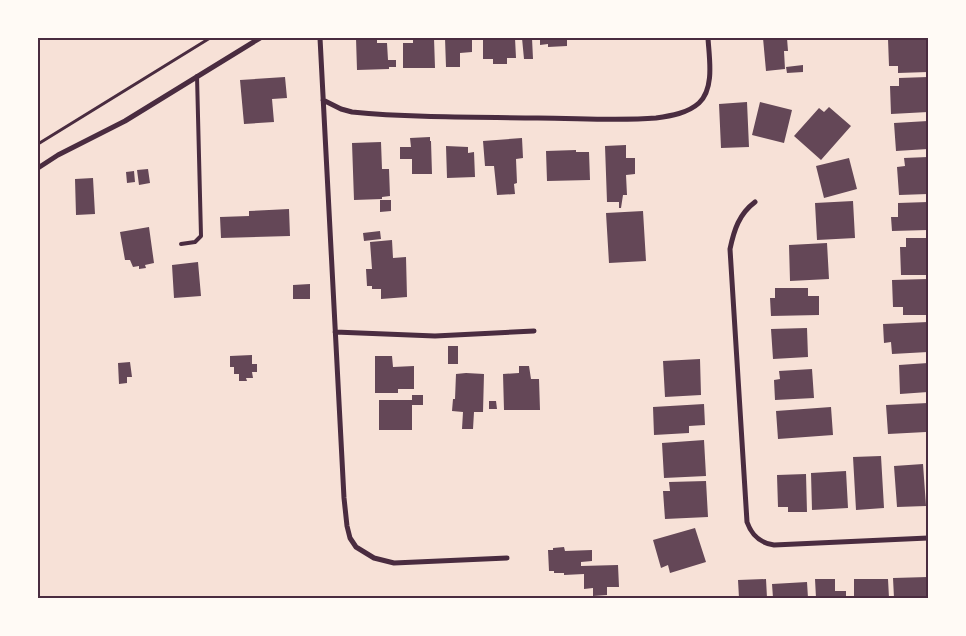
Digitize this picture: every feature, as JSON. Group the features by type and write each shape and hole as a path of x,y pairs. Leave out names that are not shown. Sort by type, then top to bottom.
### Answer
{"street":[{"path":"38,168 58,155 125,121 260,38"},
{"path":"320,38 345,508 349,532 356,546 374,558 394,563 507,558"},
{"path":"323,100 352,112 426,117 624,118 670,116 690,109 703,99 708,85 710,64 708,38"},
{"path":"755,202 747,208 734,230 730,249 746,522 750,531 764,544 774,545 928,538"},
{"path":"335,332 435,336 534,331"}],"lane":[{"path":"181,244 195,242 201,236 197,76"}],"path":[{"path":"38,144 210,38"}],"building":[{"path":"356,38 377,38 377,43 387,43 388,60 396,60 396,67 357,70"},
{"path":"413,38 434,38 435,68 403,68 403,43 413,43"},
{"path":"445,38 472,38 472,52 460,53 460,67 446,67"},
{"path":"483,38 515,38 516,58 507,58 507,64 493,64 493,59 483,59"},
{"path":"522,38 532,38 533,59 524,59"},
{"path":"540,38 567,38 567,46 548,47 548,44 540,45"},
{"path":"763,38 787,38 788,51 784,51 785,69 766,71"},
{"path":"928,38 928,72 898,73 898,66 889,66 888,39"},
{"path":"803,65 803,72 787,73 786,67"},
{"path":"285,77 287,98 272,99 274,122 244,124 240,80"},
{"path":"928,77 928,112 891,114 890,86 899,86 899,78"},
{"path":"747,102 749,147 721,148 719,104"},
{"path":"760,102 792,110 784,143 752,135"},
{"path":"829,107 851,126 821,160 794,136 819,108 824,112"},
{"path":"928,121 928,149 896,151 894,123"},
{"path":"430,137 432,174 412,174 412,159 400,159 400,147 411,147 410,138"},
{"path":"522,138 523,158 516,159 517,183 514,184 515,194 497,195 494,166 485,166 483,141"},
{"path":"381,142 382,169 389,169 390,196 382,197 382,199 354,200 352,143"},
{"path":"626,145 626,158 635,158 635,174 626,175 627,195 623,195 621,208 619,208 619,202 607,202 605,146"},
{"path":"446,146 468,147 468,153 474,152 475,177 447,178"},
{"path":"576,150 576,152 589,152 590,180 547,181 546,151"},
{"path":"928,157 928,194 899,195 897,167 905,166 904,158"},
{"path":"849,158 857,189 824,198 816,166"},
{"path":"148,169 150,183 139,185 137,170"},
{"path":"134,171 135,182 127,183 126,172"},
{"path":"93,178 95,214 76,215 75,179"},
{"path":"380,200 391,200 391,211 380,212"},
{"path":"853,201 855,238 817,240 815,203"},
{"path":"928,202 928,230 892,231 891,217 898,217 898,203"},
{"path":"289,209 290,236 221,238 220,217 249,216 249,211"},
{"path":"643,211 646,261 609,263 606,213"},
{"path":"149,227 154,263 145,265 146,268 139,269 139,266 133,267 130,260 125,260 120,232"},
{"path":"380,231 381,239 364,241 363,233"},
{"path":"906,238 928,238 928,275 901,275 900,247 906,247"},
{"path":"392,240 393,258 406,257 407,297 381,299 381,289 372,289 372,286 367,286 366,269 372,269 370,242"},
{"path":"827,243 829,279 790,281 789,245"},
{"path":"198,262 201,296 174,298 172,265"},
{"path":"928,279 928,315 903,315 903,307 893,307 892,280"},
{"path":"310,284 310,299 293,299 293,285"},
{"path":"775,288 808,288 808,296 819,296 819,315 771,316 770,298 775,298"},
{"path":"928,322 928,352 892,354 891,342 884,343 883,324"},
{"path":"807,328 808,357 773,359 771,329"},
{"path":"448,346 458,346 458,364 448,364"},
{"path":"252,355 252,364 257,364 257,372 252,372 253,378 246,378 247,381 239,381 239,374 234,374 234,367 230,367 230,356"},
{"path":"375,356 392,356 393,367 414,366 414,389 398,389 398,393 375,393"},
{"path":"700,359 701,395 665,397 663,361"},
{"path":"130,362 132,377 127,377 127,383 119,384 118,363"},
{"path":"928,363 928,392 900,394 899,365"},
{"path":"519,366 529,366 531,379 539,379 540,410 504,410 503,374 519,373"},
{"path":"812,369 814,398 775,400 774,380 780,379 779,371"},
{"path":"456,374 484,374 483,412 474,412 473,429 462,429 463,412 452,411 453,399 455,399"},
{"path":"412,395 423,395 423,405 412,405 412,430 379,430 379,400 412,400"},
{"path":"489,401 496,401 497,409 489,409"},
{"path":"928,403 928,426 926,426 926,432 888,434 886,405"},
{"path":"704,404 705,425 689,426 689,433 654,435 653,407"},
{"path":"831,407 833,435 778,439 776,411"},
{"path":"704,440 706,476 664,478 662,443"},
{"path":"881,456 884,508 856,510 853,457"},
{"path":"923,464 926,506 897,507 894,466"},
{"path":"846,471 848,508 812,510 811,473"},
{"path":"806,474 807,512 788,512 788,507 778,507 777,475"},
{"path":"706,481 708,517 665,519 663,491 670,491 669,482"},
{"path":"695,528 706,562 670,573 668,565 661,568 653,540"},
{"path":"564,547 565,551 592,550 592,561 581,562 581,566 618,565 619,587 607,587 607,595 593,596 593,588 584,589 584,574 564,575 564,573 549,571 548,550"},
{"path":"928,577 928,598 894,598 893,578"},
{"path":"766,579 767,598 739,598 738,580"},
{"path":"815,579 835,579 835,591 846,591 846,598 816,598"},
{"path":"854,579 888,579 889,598 854,598"},
{"path":"807,582 808,598 773,598 772,584"}]}
